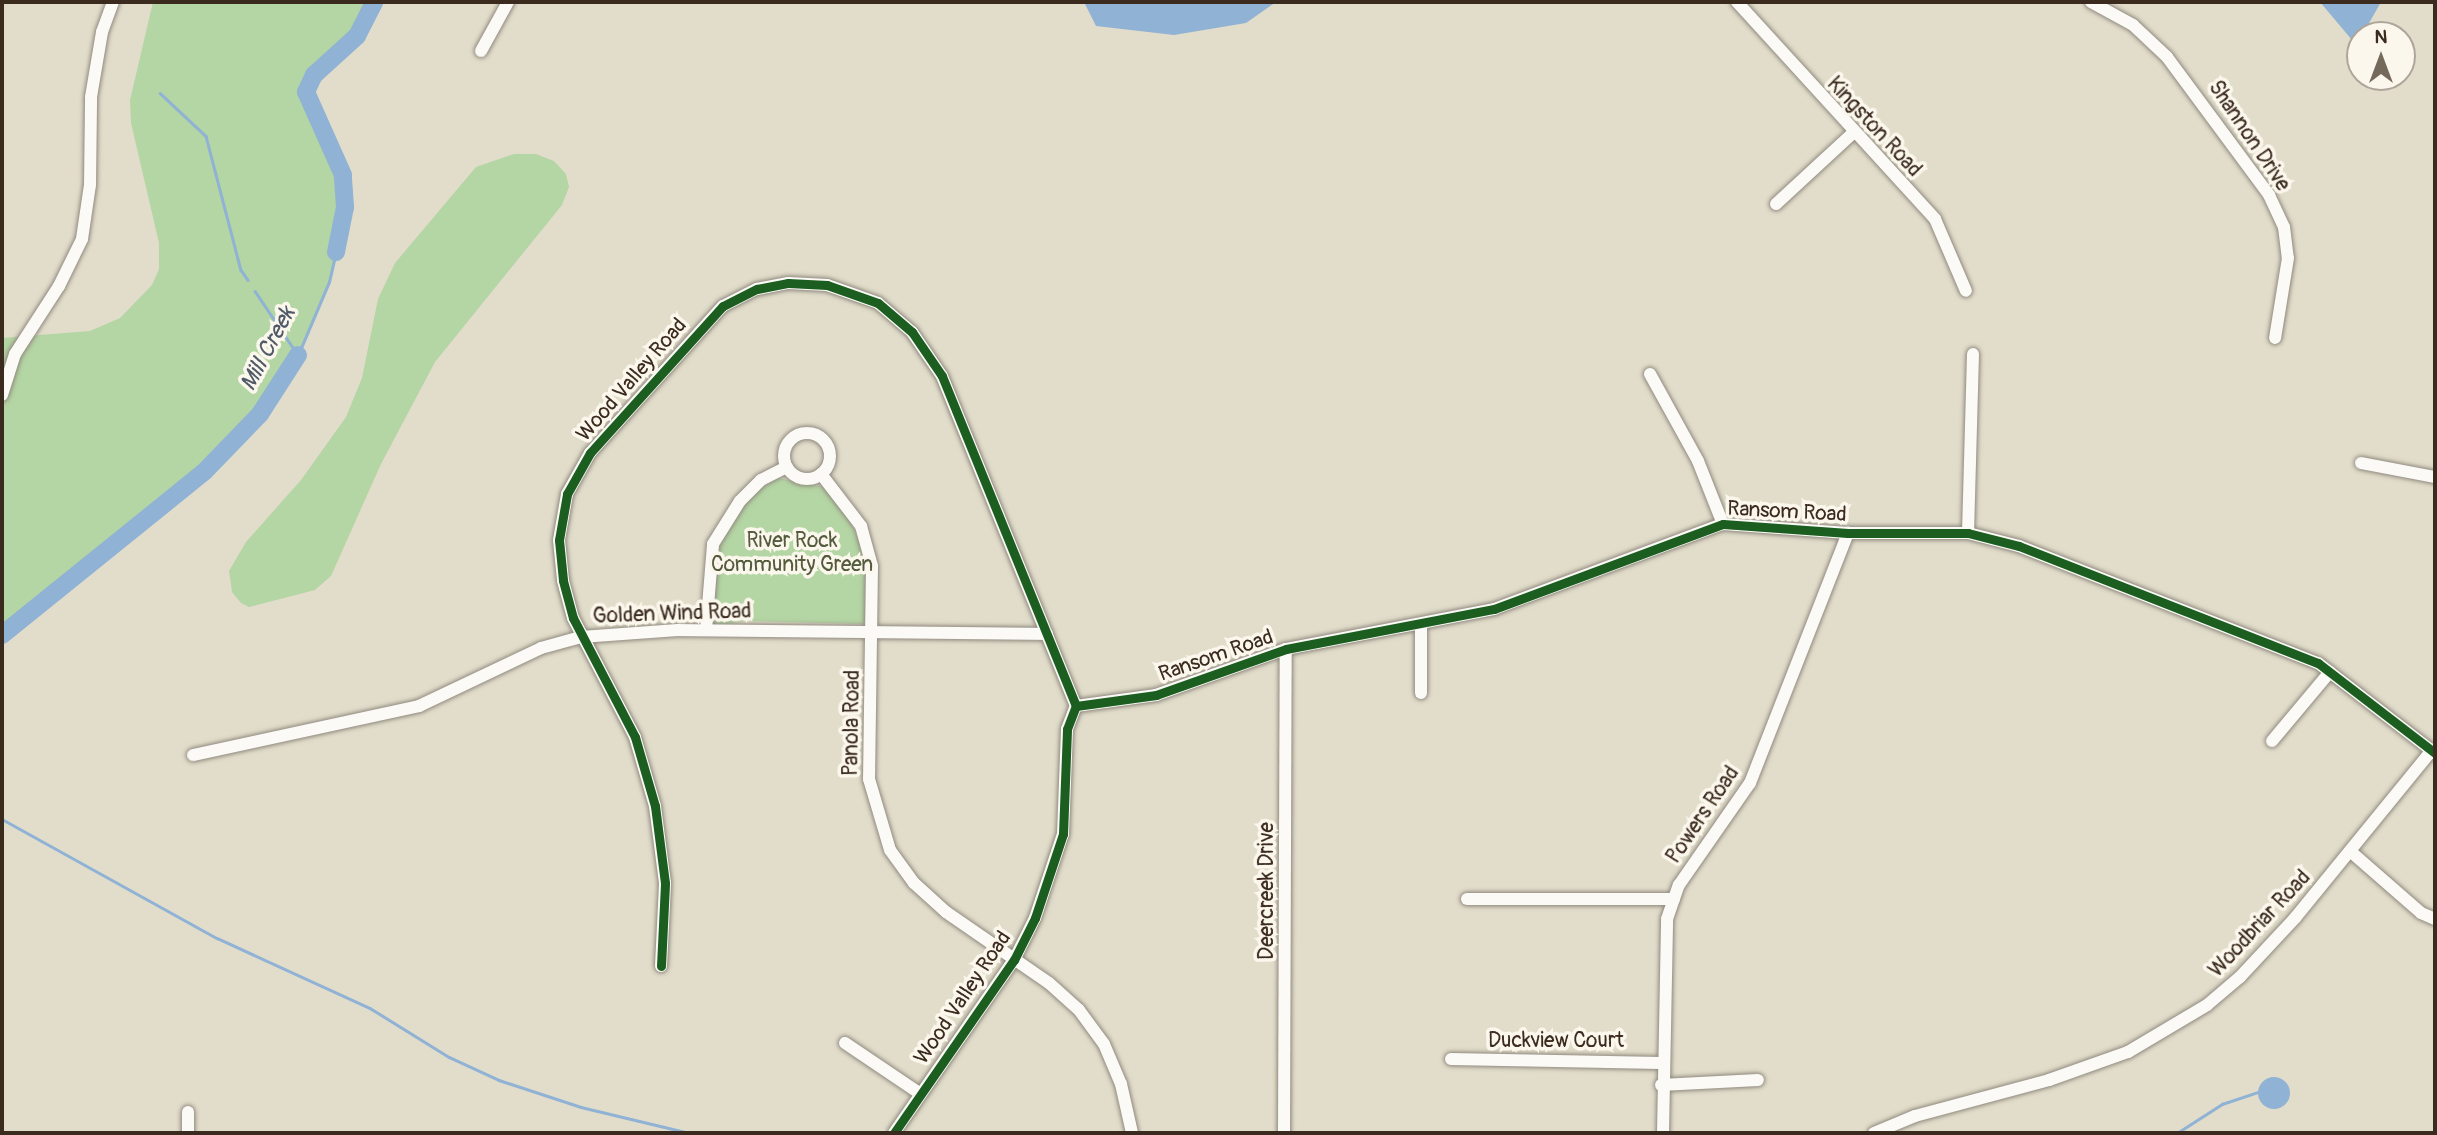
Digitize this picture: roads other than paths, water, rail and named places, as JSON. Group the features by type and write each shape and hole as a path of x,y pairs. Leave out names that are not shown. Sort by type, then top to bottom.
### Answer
{"street":[{"path":"2,395 15,354 59,286 82,239 90,185 91,97 102,32 113,2"},
{"path":"481,51 508,2"},
{"name":"Kingston Road","path":"1737,2 1935,219 1966,291"},
{"name":"Shannon Drive","path":"2091,2 2133,25 2167,57 2269,195 2284,227 2288,258 2275,338"},
{"path":"1776,204 1854,132"},
{"name":"Wood Valley Road","path":"661,966 665,883 655,806 635,737 581,636 563,580 559,540 567,494 590,453 723,306 757,289 806,282 827,285 878,303 931,354 1047,634 1074,709 1058,858 1014,960 919,1093 894,1133"},
{"path":"1968,533 1973,354"},
{"path":"1650,374 1698,461 1723,524"},
{"path":"812,434 830,451 830,461 821,474 803,479 787,467 789,443 812,434"},
{"path":"2361,463 2435,477"},
{"path":"706,630 713,544 740,501 761,480 787,467"},
{"name":"Panola Road","path":"821,474 862,526 868,546 873,631 869,779 890,850 914,883 946,912 1079,1010 1104,1044 1121,1084 1132,1133"},
{"name":"Ransom Road","path":"1074,709 1156,695 1286,649 1494,609 1723,524 1847,533 1968,533 2108,579 2271,642 2330,672 2433,751"},
{"name":"Powers Road","path":"1663,1133 1661,1063 1665,944 1674,899 1679,885 1750,783 1847,533"},
{"path":"1420,625 1421,693"},
{"name":"Golden Wind Road","path":"193,755 419,706 541,648 581,636 706,630 1047,634"},
{"name":"Deercreek Drive","path":"1284,1133 1286,649"},
{"path":"2272,741 2330,672"},
{"name":"Woodbriar Road","path":"1874,1133 1915,1116 2049,1080 2128,1052 2168,1030 2241,977 2433,751"},
{"path":"2350,851 2421,913 2435,919"},
{"path":"1466,899 1674,899"},
{"path":"845,1043 919,1093"},
{"name":"Duckview Court","path":"1451,1059 1661,1063"},
{"path":"1661,1085 1758,1080"},
{"path":"188,1112 188,1133"}],"water":[{"path":"1084,2 1276,2 1246,23 1174,35 1096,26"},
{"path":"2320,2 2381,2 2370,21 2346,21 2346,33"},
{"path":"2274,1077 2285,1082 2290,1093 2285,1104 2274,1109 2263,1104 2258,1093 2263,1082"}],"waterway":[{"name":"Mill Creek","path":"336,252 345,207 343,175 306,92 314,75 357,36 374,2"},
{"path":"160,93 206,136 241,270 248,280"},
{"name":"Mill Creek","path":"298,355 329,282 336,252"},
{"path":"255,291 298,355"},
{"name":"Mill Creek","path":"2,635 205,471 260,414 298,355"},
{"path":"2,819 217,938 370,1008 449,1057 499,1080 581,1107 689,1133"},
{"path":"2177,1133 2222,1104 2261,1091"}],"park label":[{"name":"River Rock Community Green","path":"792,553"}]}
